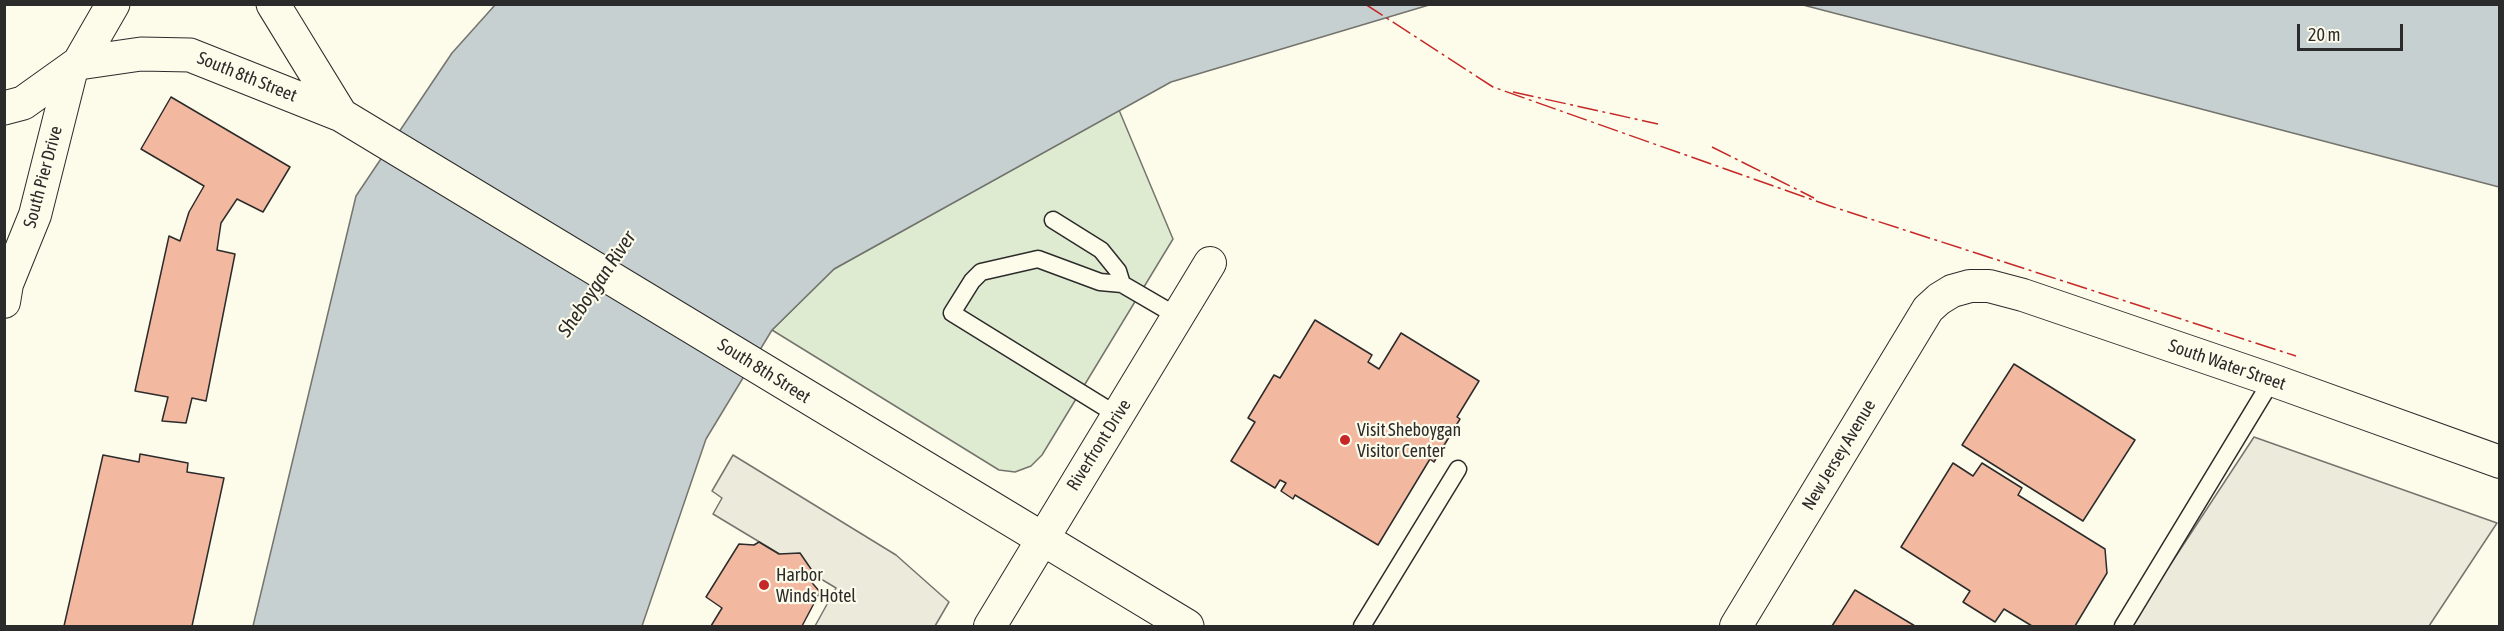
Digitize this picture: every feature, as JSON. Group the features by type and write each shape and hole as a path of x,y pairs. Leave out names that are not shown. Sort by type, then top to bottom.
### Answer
{"main road":[{"path":"4,108 23,103 75,65 114,4"},
{"name":"South 8th Street","path":"273,4 341,115"},
{"name":"South 8th Street","path":"75,65 141,54 190,54 341,115 1187,627"}],"street":[{"name":"South Pier Drive","path":"5,286 35,214 75,65"},
{"name":"Riverfront Drive","path":"990,627 1209,264"},
{"name":"South Water Street","path":"1952,291 1970,286 2002,289 2272,380 2499,462"},
{"name":"New Jersey Avenue","path":"1736,627 1928,309 1952,291"}],"lane":[{"path":"1053,220 1101,250 1118,271 1122,284"},
{"path":"1117,415 952,313 972,280 981,272 1031,259 1044,260 1079,276 1101,282 1122,284 1177,316"},
{"path":"2123,627 2272,380"},
{"path":"1362,627 1458,469"}],"green space":[{"path":"1119,110 1173,239 1042,455 1031,466 1015,472 999,470 772,330 834,269"}],"shaded area":[{"path":"2254,437 2497,523 2429,626 2130,626"},
{"path":"733,455 896,555 949,602 935,626 815,626 836,588 713,514 722,498 712,491"}],"water":[{"name":"Sheboygan River","path":"495,5 1429,5 1171,82 834,269 772,330 706,439 642,626 253,626 356,196 452,53"},
{"path":"1803,5 2499,5 2499,187 1930,38"}],"building":[{"path":"171,97 290,167 263,212 237,199 221,223 217,250 235,254 206,401 192,398 186,423 162,421 168,397 135,391 169,236 180,241 189,212 204,186 141,149"},
{"name":"Visit Sheboygan Visitor Center","path":"1315,320 1372,355 1368,362 1379,369 1401,333 1479,381 1457,417 1460,419 1434,462 1430,459 1378,545 1295,495 1293,499 1281,491 1286,483 1280,480 1275,488 1231,461 1255,422 1248,418 1274,375 1280,378"},
{"path":"2014,364 2135,440 2083,521 1962,445"},
{"path":"140,454 188,463 187,472 224,478 192,626 64,626 103,455 139,462"},
{"path":"1953,463 1973,476 1982,463 2022,488 2018,495 2105,549 2107,573 2075,626 2032,626 2004,609 1995,622 1963,602 1970,591 1901,547"},
{"name":"Harbor Winds Hotel","path":"759,542 779,554 800,553 811,569 808,578 820,592 802,626 711,626 722,608 706,597 739,544 754,545"},
{"path":"1855,590 1915,626 1832,626"}],"power":[{"path":"1365,4 1493,87 1830,206 2296,356"},
{"path":"1513,92 1658,124"},
{"path":"1712,147 1814,198"}],"place":[{"name":"Visit Sheboygan Visitor Center","path":"1345,440"},
{"name":"Harbor Winds Hotel","path":"764,585"}]}
